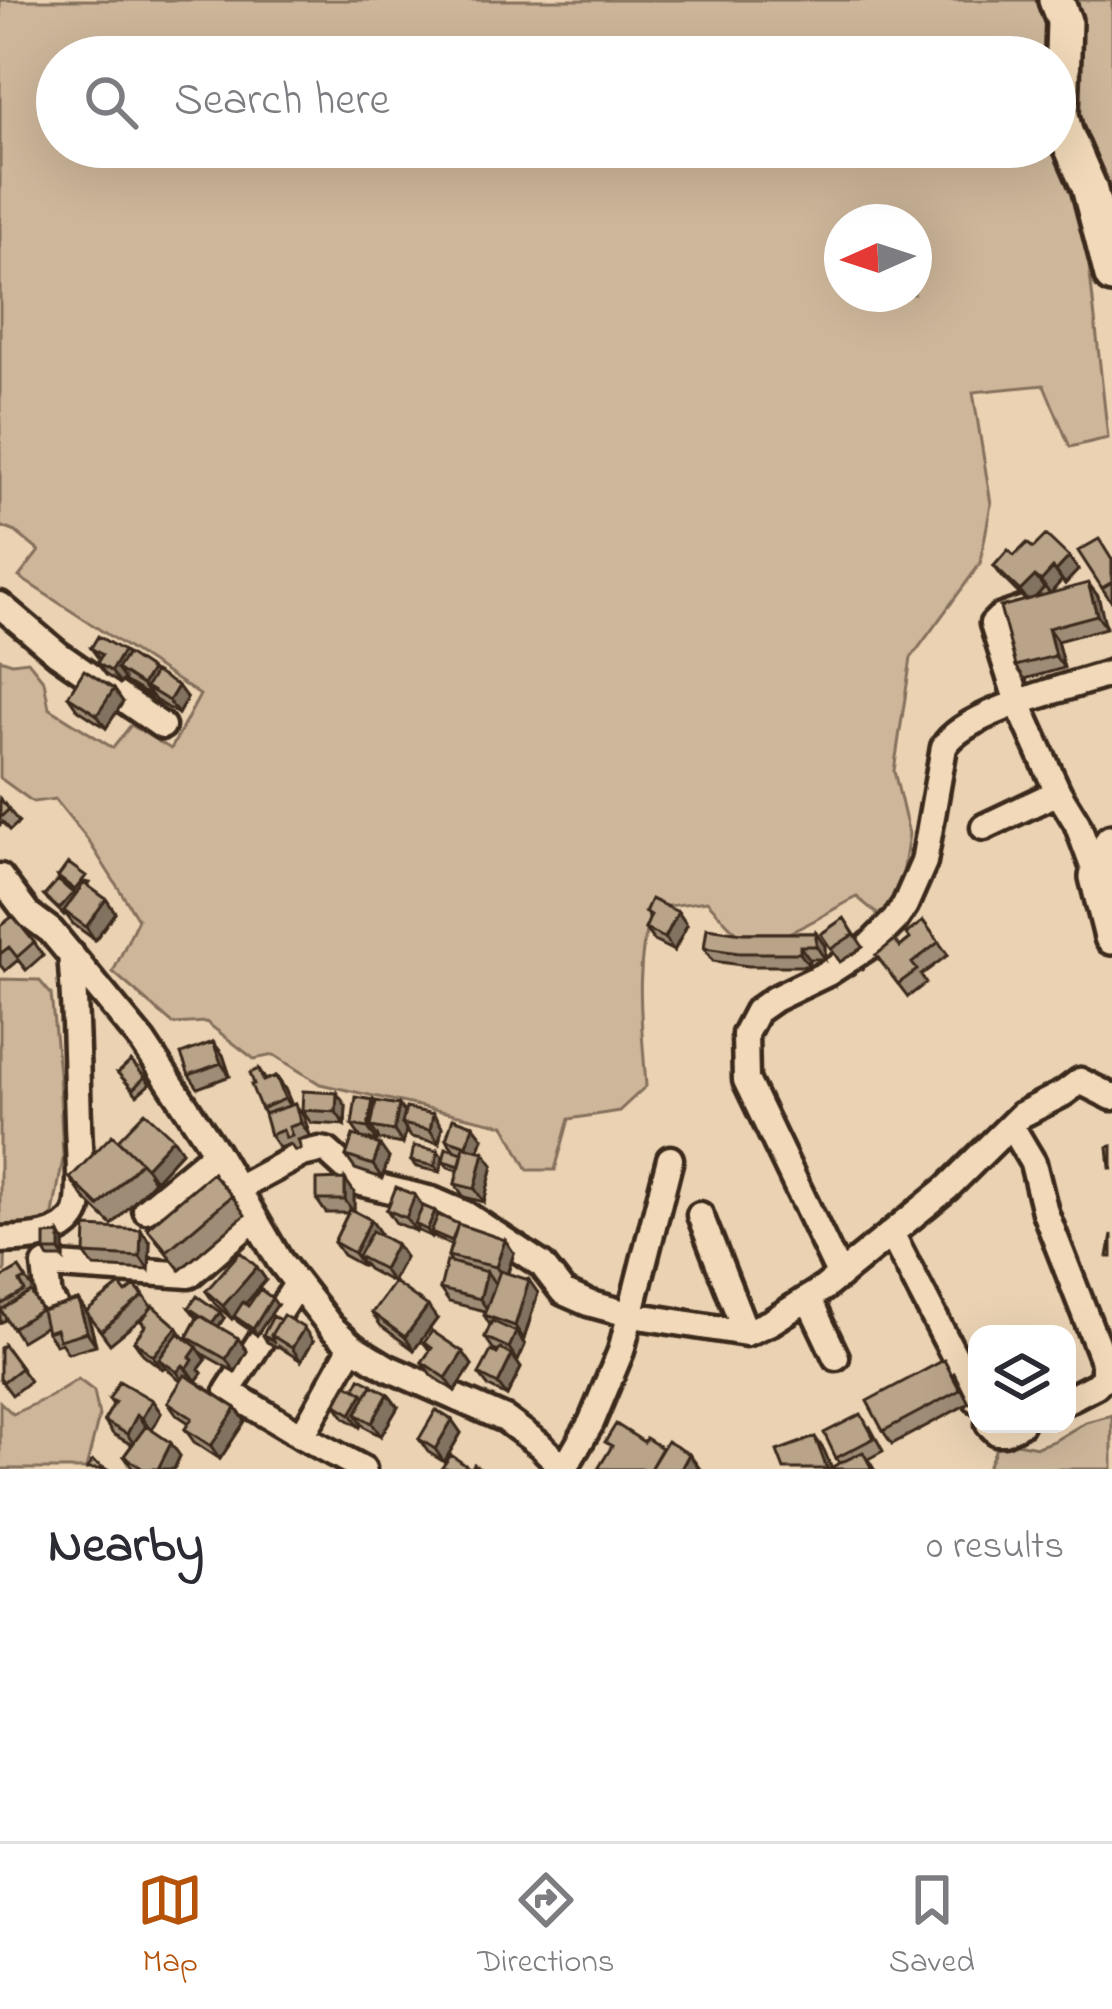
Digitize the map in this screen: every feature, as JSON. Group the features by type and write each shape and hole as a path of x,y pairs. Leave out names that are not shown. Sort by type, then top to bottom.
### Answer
{"street":[{"path":"1056,0 1065,36"},
{"path":"1076,157 1089,187 1112,276"},
{"path":"1051,600 999,618 993,625 1018,703 1077,823 1112,937"},
{"path":"0,605 58,654 162,726"},
{"path":"840,1276 746,1080 745,1034 757,1011 851,958 895,920 924,862 949,738 1018,703 1112,673"},
{"path":"984,827 1058,792"},
{"path":"1097,877 1112,842"},
{"path":"0,878 21,919 52,931 142,1042 254,1220 332,1327 388,1368 505,1419 564,1469 610,1382 632,1315 670,1160"},
{"path":"0,1240 44,1235 64,1226 75,1215 79,1200 76,1005 70,954"},
{"path":"237,1189 302,1154 327,1151 362,1183 432,1200 465,1214 542,1265 563,1292 588,1303 746,1333 808,1298 892,1235 1021,1115 1080,1081 1112,1097"},
{"path":"1012,1126 1033,1162 1045,1212 1104,1363 1104,1377 1076,1395"},
{"path":"146,1210 216,1153"},
{"path":"700,1215 746,1333"},
{"path":"45,1265 188,1275 254,1220"},
{"path":"44,1235 49,1299 54,1304"},
{"path":"892,1235 968,1383"},
{"path":"297,1284 220,1386 352,1467"},
{"path":"808,1298 836,1357"},
{"path":"302,1436 352,1346"}],"shaded area":[{"path":"0,0 1112,0 1112,212 1085,228 1108,438 1070,447 1044,385 973,392 991,504 980,564 911,658 894,771 909,834 901,888 881,917 857,897 801,928 769,938 741,935 707,901 652,908 641,974 646,1086 619,1111 569,1119 555,1170 528,1170 504,1125 320,1084 274,1055 254,1059 206,1022 173,1024 113,972 138,919 88,840 55,799 33,802 0,778 0,659 28,661 44,681 49,708 113,748 131,725 171,749 200,695 19,577 39,551 0,526"},
{"path":"0,979 39,980 51,994 63,1159 53,1214 40,1229 6,1230 5,1270 0,1275"},
{"path":"78,1379 94,1391 99,1416 86,1469 0,1469 0,1402 13,1414"},
{"path":"1112,1415 1112,1469 987,1469 1000,1440 1037,1447 1076,1433 1086,1422"}],"building":[{"path":"1046,535 1069,557 1056,571 1053,568 1041,581 1035,576 1020,591 994,566 1008,550 1014,556 1027,543 1033,548"},
{"path":"1099,539 1112,560 1112,582 1102,588 1078,551"},
{"path":"1088,583 1097,615 1048,628 1055,656 1016,666 1000,607"},
{"path":"98,636 123,651 111,671 97,663 102,655 91,648"},
{"path":"127,654 151,670 142,685 117,669"},
{"path":"84,670 114,689 97,715 68,696"},
{"path":"155,672 178,686 169,701 146,687"},
{"path":"68,863 86,876 75,890 58,877"},
{"path":"58,880 73,893 59,909 44,896"},
{"path":"84,883 106,899 86,927 64,911"},
{"path":"651,899 678,912 665,938 645,929"},
{"path":"13,916 34,942 17,957 9,947 0,954 0,926"},
{"path":"844,918 854,934 831,949 821,934"},
{"path":"923,921 939,942 912,963 917,970 898,984 876,955 895,940 900,947 910,939 906,934"},
{"path":"707,928 816,933 816,946 800,946 800,953 704,948"},
{"path":"213,1042 221,1063 189,1075 181,1054"},
{"path":"131,1061 145,1077 133,1089 118,1073"},
{"path":"259,1069 263,1081 276,1076 285,1099 261,1109 250,1073"},
{"path":"303,1091 337,1093 336,1112 302,1110"},
{"path":"356,1097 373,1100 368,1128 352,1125"},
{"path":"376,1101 399,1105 394,1131 371,1127"},
{"path":"295,1104 301,1123 289,1127 292,1136 286,1138 283,1130 270,1135 264,1114"},
{"path":"406,1108 433,1114 430,1130 402,1124"},
{"path":"145,1112 173,1138 146,1167 118,1140"},
{"path":"453,1118 473,1125 467,1146 446,1139"},
{"path":"112,1135 141,1162 99,1206 70,1178"},
{"path":"353,1135 380,1145 373,1165 346,1156"},
{"path":"414,1146 438,1151 435,1166 411,1161"},
{"path":"464,1147 484,1152 475,1189 455,1184"},
{"path":"446,1148 463,1153 460,1166 443,1161"},
{"path":"212,1173 232,1196 167,1251 147,1228"},
{"path":"345,1179 345,1200 317,1200 317,1180"},
{"path":"396,1187 415,1195 406,1218 387,1210"},
{"path":"423,1206 435,1211 427,1230 415,1224"},
{"path":"350,1209 371,1220 354,1253 334,1242"},
{"path":"438,1215 458,1224 452,1241 431,1232"},
{"path":"458,1224 505,1240 496,1267 448,1256"},
{"path":"86,1227 141,1230 140,1257 85,1254"},
{"path":"372,1231 396,1244 383,1269 358,1256"},
{"path":"60,1234 60,1251 45,1251 45,1235"},
{"path":"240,1252 257,1267 223,1306 206,1291"},
{"path":"447,1261 487,1272 480,1299 440,1289"},
{"path":"19,1268 26,1279 20,1282 25,1291 0,1305 0,1279"},
{"path":"500,1271 529,1280 515,1326 484,1315"},
{"path":"394,1282 428,1306 405,1337 372,1313"},
{"path":"120,1285 126,1293 135,1286 143,1296 101,1331 86,1312"},
{"path":"260,1289 272,1298 253,1329 234,1316"},
{"path":"31,1292 41,1310 12,1328 1,1310"},
{"path":"197,1296 220,1312 212,1323 189,1308"},
{"path":"78,1300 87,1332 59,1340 56,1329 47,1332 42,1311"},
{"path":"153,1306 177,1327 153,1356 134,1341"},
{"path":"199,1315 238,1338 226,1359 187,1337"},
{"path":"283,1315 304,1328 292,1348 271,1335"},
{"path":"273,1316 280,1320 271,1335 273,1341 263,1335"},
{"path":"492,1321 516,1332 509,1348 485,1337"},
{"path":"432,1331 463,1352 446,1378 422,1362 432,1348 424,1343"},
{"path":"178,1333 197,1347 187,1368 183,1365 177,1372 159,1359"},
{"path":"4,1345 21,1368 3,1382 0,1348"},
{"path":"500,1349 512,1355 498,1384 479,1374 491,1351 497,1354"},
{"path":"944,1360 960,1390 883,1431 867,1401"},
{"path":"185,1375 236,1408 211,1446 185,1429 192,1418 168,1402"},
{"path":"360,1378 374,1385 366,1396 355,1388"},
{"path":"119,1381 152,1400 127,1434 104,1421 115,1402 109,1399"},
{"path":"347,1384 363,1393 351,1414 336,1405"},
{"path":"372,1385 388,1394 372,1423 356,1414"},
{"path":"436,1410 452,1420 435,1449 419,1439"},
{"path":"861,1414 874,1438 836,1458 824,1433"},
{"path":"616,1424 662,1448 650,1469 598,1469 612,1446 605,1442"},
{"path":"146,1426 171,1443 158,1469 143,1469 124,1456"},
{"path":"815,1437 827,1469 784,1469 777,1451"},
{"path":"667,1441 689,1454 681,1469 650,1469"},
{"path":"863,1452 872,1469 833,1469 832,1467"},
{"path":"451,1455 471,1469 441,1469"}]}
